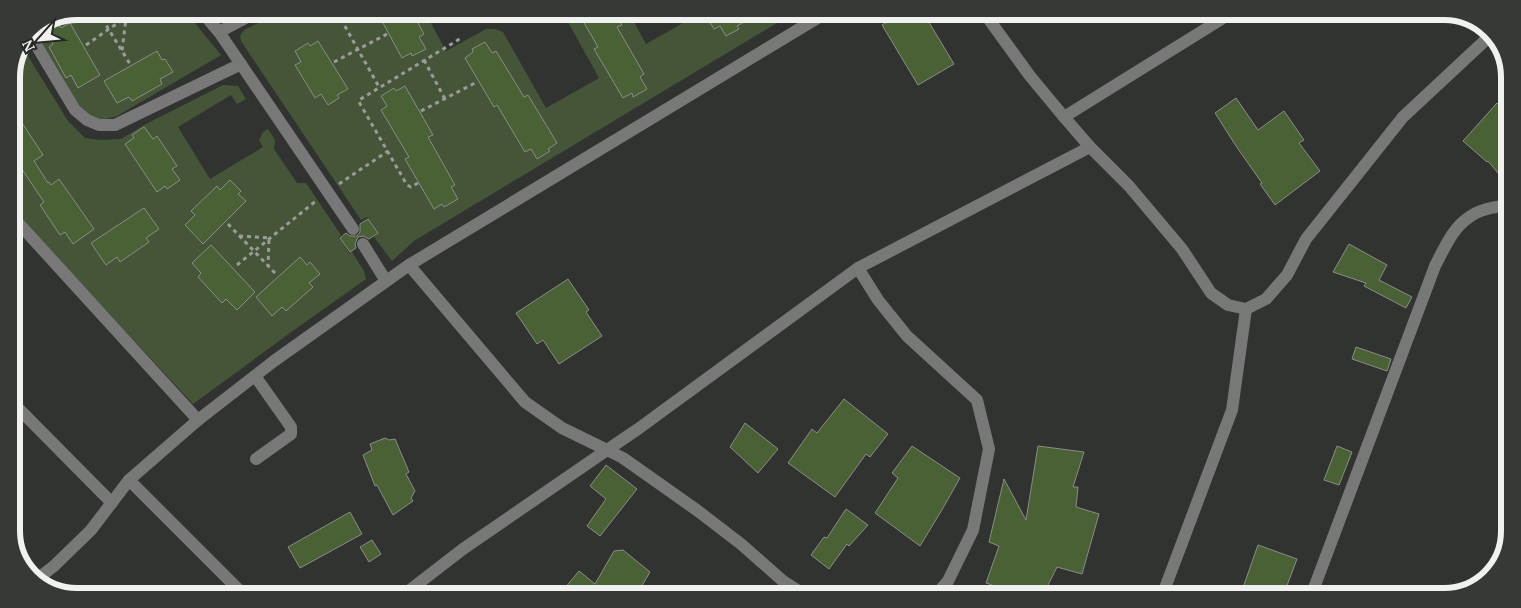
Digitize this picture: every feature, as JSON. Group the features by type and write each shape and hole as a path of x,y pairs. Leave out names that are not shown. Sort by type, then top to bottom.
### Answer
{"street":[{"path":"209,20 219,32 353,229"},
{"path":"219,32 239,20"},
{"path":"42,575 91,530 129,480 198,420 386,281 409,265 814,20"},
{"path":"989,20 1030,76 1064,117 1090,147 1129,186 1182,249 1211,293 1228,305 1246,309 1266,299 1287,275 1306,239 1403,117 1486,39"},
{"path":"1064,117 1220,20"},
{"path":"34,41 75,110 87,120 99,125 115,125 241,64"},
{"path":"412,588 463,549 638,429 858,268 1090,147"},
{"path":"1314,588 1435,266 1451,236 1468,217 1490,208 1501,206"},
{"path":"20,225 198,420"},
{"path":"362,244 386,281"},
{"path":"409,265 525,402 562,428 623,458 698,511 741,544 783,581 795,588"},
{"path":"858,268 878,300 907,336 977,400 989,449 973,530 948,581 942,588"},
{"path":"1165,588 1232,410 1246,309"},
{"path":"255,376 291,427 292,434 256,460"},
{"path":"20,410 112,503"},
{"path":"129,480 238,588"}],"path":[{"path":"102,20 130,64"},
{"path":"86,45 123,20"},
{"path":"122,51 126,20"},
{"path":"342,20 379,87"},
{"path":"334,62 386,34"},
{"path":"418,183 411,187 407,185 359,102 361,98 462,36"},
{"path":"424,60 445,99"},
{"path":"421,111 477,82"},
{"path":"237,265 328,192 388,151"},
{"path":"228,224 275,273"},
{"path":"239,236 269,238"},
{"path":"268,266 269,238"}],"green space":[{"path":"193,20 221,55 117,116 107,119 97,119 84,110 59,76 37,37 55,24 66,21"},
{"path":"264,20 429,20 446,51 486,29 495,29 503,32 546,108 599,78 567,20 633,20 646,44 688,20 782,20 414,241 392,261 374,237 378,233 367,217 361,220 241,41 240,36 244,30"},
{"path":"26,52 68,121 85,138 100,140 121,139 144,125 223,85 238,86 246,99 237,104 231,95 178,127 210,179 263,147 259,140 263,132 268,129 275,140 274,149 297,183 306,183 341,235 339,237 349,253 352,252 364,271 366,279 193,404 20,218 20,77"}],"building":[{"path":"381,20 416,20 424,34 419,37 426,49 412,56 411,53 402,58"},
{"path":"619,20 622,25 617,27 644,74 640,77 647,89 633,97 632,93 623,98 594,49 598,47 583,21"},
{"path":"708,20 748,20 737,26 739,29 726,36 720,26 714,29"},
{"path":"890,20 928,20 954,64 918,85 882,25"},
{"path":"70,23 100,75 78,88 71,75 66,78 49,47 53,44 46,33 59,25 61,28"},
{"path":"318,41 348,89 337,95 339,98 328,105 321,94 315,98 295,65 301,62 295,51 308,43 310,46"},
{"path":"485,42 492,53 496,51 524,97 528,95 557,143 548,149 550,151 537,159 531,149 525,152 497,105 494,107 465,58 473,52 472,49"},
{"path":"157,51 162,60 165,59 173,72 160,79 162,84 132,101 129,97 117,103 104,81"},
{"path":"405,86 433,135 428,137 455,185 451,187 458,199 444,207 442,204 434,209 405,159 409,157 381,110 387,106 381,96 394,88 396,91"},
{"path":"1236,98 1258,130 1284,111 1304,140 1299,143 1320,171 1275,205 1215,113"},
{"path":"1497,103 1501,107 1501,177 1488,161 1463,141"},
{"path":"20,120 43,155 34,161 48,183 51,185 59,179 94,229 73,244 65,232 60,235 40,205 44,202 20,166"},
{"path":"144,127 153,139 157,136 177,166 172,169 180,180 167,189 165,186 157,192 125,144 134,138 132,135"},
{"path":"230,180 241,191 238,194 246,201 203,244 185,225 195,215 191,211 217,186 220,190"},
{"path":"144,208 159,229 146,238 149,242 120,262 117,257 106,265 91,243"},
{"path":"368,219 378,233 369,239 363,236 358,237 355,244 356,248 350,252 340,238 346,233 350,236 357,236 360,232 360,224"},
{"path":"1349,244 1387,265 1379,280 1412,297 1406,308 1364,286 1366,283 1333,272"},
{"path":"211,245 255,292 237,310 226,299 222,303 198,277 201,273 192,263"},
{"path":"300,257 307,265 310,262 320,274 309,283 313,287 286,311 282,307 272,316 256,297"},
{"path":"568,279 589,310 586,312 602,336 559,364 543,340 537,344 516,313"},
{"path":"1356,347 1391,359 1387,371 1352,359"},
{"path":"844,399 888,434 870,457 866,454 835,497 788,463 812,429 817,433"},
{"path":"745,423 778,449 758,473 730,447"},
{"path":"385,438 389,440 395,439 409,472 406,474 415,491 411,498 413,501 393,515 377,485 375,486 363,455 372,450 370,444"},
{"path":"912,446 960,478 920,546 875,513 898,478 892,473"},
{"path":"1038,446 1084,452 1073,487 1078,487 1076,507 1099,514 1082,574 1057,567 1046,588 994,588 995,586 986,583 999,546 989,542 1004,479 1026,520"},
{"path":"1337,446 1352,452 1339,485 1324,480"},
{"path":"606,465 637,489 600,536 587,526 606,499 590,486"},
{"path":"846,509 868,525 849,546 847,544 829,569 811,555 824,537 827,538"},
{"path":"350,512 362,534 300,568 288,547"},
{"path":"372,540 381,554 369,562 360,547"},
{"path":"1258,545 1297,559 1286,588 1243,588"},
{"path":"623,550 650,572 641,588 565,588 579,571 595,584 614,551"}]}
